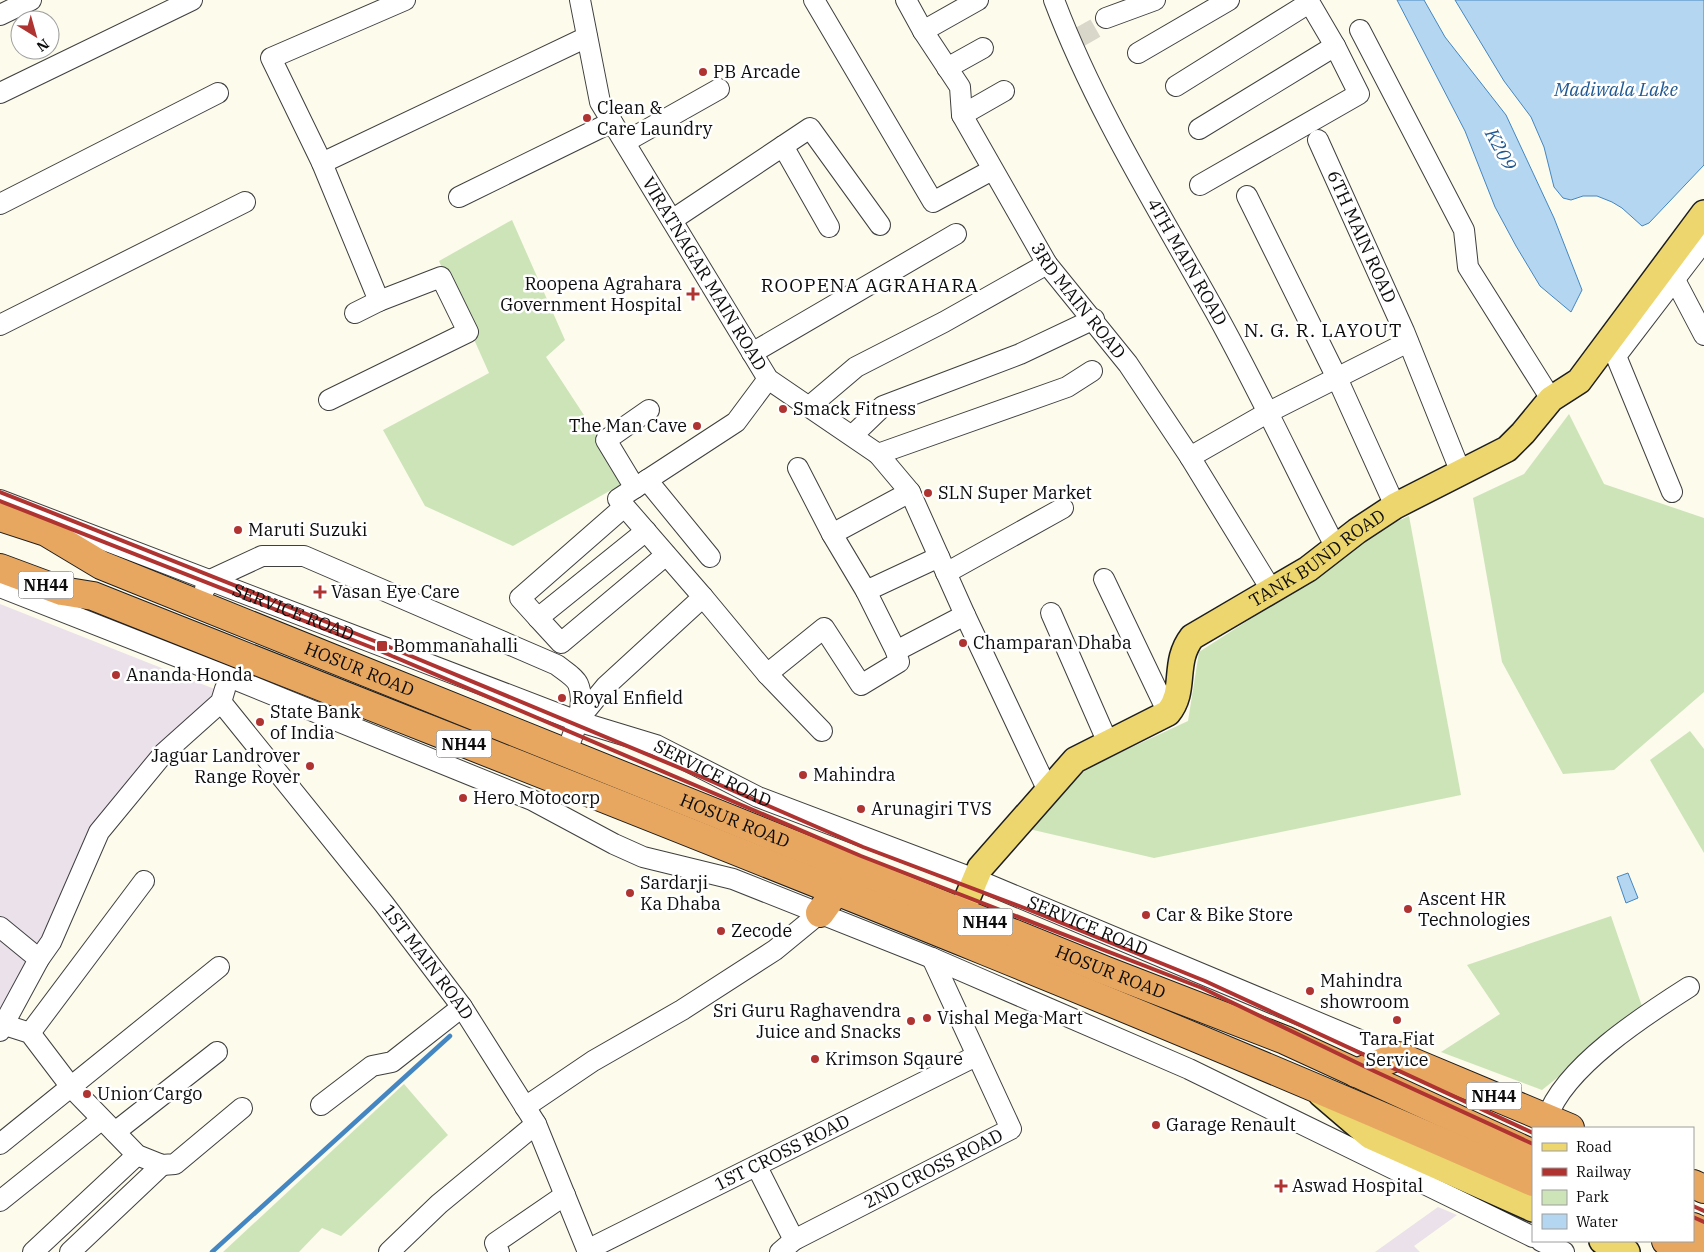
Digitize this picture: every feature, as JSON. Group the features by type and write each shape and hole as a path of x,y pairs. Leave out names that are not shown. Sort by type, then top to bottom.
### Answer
{"highway":[{"name":"HOSUR ROAD","path":"0,516 46,532 101,565 204,593 566,754 961,913 1285,1040 1402,1094 1464,1137"},
{"path":"0,535 101,565"},
{"path":"0,552 93,596"},
{"name":"HOSUR ROAD","path":"0,568 62,591 93,596 828,903 1311,1085 1464,1137"},
{"path":"1356,1073 1408,1060"},
{"name":"NH44","path":"1408,1060 1558,1123"},
{"path":"1464,1137 1532,1154"},
{"path":"1464,1137 1532,1181"},
{"path":"1668,1242 1692,1252"}],"main road":[{"name":"TANK BUND ROAD","path":"1168,713 1176,703 1181,655 1192,637 1308,569 1395,506 1506,449 1524,434 1551,399 1579,380 1704,213"},
{"path":"961,913 980,868 1075,760 1168,713"},
{"path":"1311,1085 1370,1136 1532,1209"},
{"path":"1604,1242 1627,1252"}],"street":[{"path":"0,15 32,0"},
{"path":"0,93 192,0"},
{"path":"379,301 322,164 271,58 405,0"},
{"name":"VIRATNAGAR MAIN ROAD","path":"580,0 600,102 768,378 878,454 910,492 965,615 1048,791"},
{"path":"814,0 933,202 992,170"},
{"name":"3RD MAIN ROAD","path":"906,0 922,32 960,87 962,115 1047,264 1128,364 1190,456 1272,591"},
{"path":"922,32 978,0"},
{"name":"4TH MAIN ROAD","path":"1054,0 1140,179 1218,317 1336,548"},
{"path":"1104,14 1155,0"},
{"path":"1138,53 1228,0"},
{"path":"1176,86 1308,2 1335,46 1359,94 1200,185"},
{"path":"1360,30 1464,230 1468,267 1551,399"},
{"path":"322,164 588,37"},
{"path":"1199,130 1335,46"},
{"path":"947,68 983,48"},
{"path":"625,142 719,89"},
{"path":"962,115 1004,91"},
{"path":"0,204 218,93"},
{"path":"459,197 612,122"},
{"path":"672,220 810,128 880,225"},
{"name":"6TH MAIN ROAD","path":"1318,140 1362,234 1461,473"},
{"path":"783,146 828,227"},
{"path":"1247,196 1337,378 1395,506"},
{"path":"0,325 245,202"},
{"path":"752,352 956,234"},
{"path":"1672,492 1616,356 1704,241"},
{"path":"810,406 856,367 944,322 1047,264"},
{"path":"329,400 468,332 441,277 355,312"},
{"path":"1674,278 1704,335"},
{"path":"853,435 883,406 1020,354 1094,320"},
{"path":"1190,456 1267,412 1408,342"},
{"path":"878,454 1067,387 1092,371"},
{"path":"768,378 736,422 618,499 767,674 822,731"},
{"path":"649,410 606,440 641,484 710,557"},
{"path":"767,674 824,628 861,685 899,662 896,651 866,591 832,534 798,468"},
{"path":"832,534 910,492"},
{"name":"SERVICE ROAD","path":"0,500 204,593 577,722 656,745 758,797 974,879 1408,1060"},
{"path":"624,507 520,598 561,643 666,555"},
{"path":"866,591 943,565 1063,508"},
{"path":"538,618 646,531"},
{"path":"204,593 262,556 304,556 557,665 578,682 581,699 577,722 566,754"},
{"path":"1104,579 1168,713"},
{"path":"0,587 229,677 532,800 614,844 644,857 828,903 932,958 1198,1073 1532,1237"},
{"path":"577,722 606,686 702,597"},
{"path":"1051,613 1108,743"},
{"path":"896,651 965,615"},
{"path":"229,677 221,702 164,753 99,832 51,942 39,959 2,1028 30,1033 71,1087 108,1126 137,1155 162,1165 175,1164 242,1108"},
{"name":"1ST MAIN ROAD","path":"221,702 384,904 462,1007 536,1124 588,1251"},
{"path":"30,1033 144,881"},
{"path":"525,1106 593,1061 682,1010 775,950 828,903"},
{"path":"0,926 39,959"},
{"name":"2ND CROSS ROAD","path":"787,1246 1010,1128 932,958"},
{"path":"0,1144 219,967"},
{"path":"1558,1123 1552,1103 1562,1090 1623,1030 1689,986"},
{"path":"321,1106 372,1066 392,1062 462,1007"},
{"path":"0,1201 217,1052"},
{"name":"1ST CROSS ROAD","path":"588,1251 976,1056"},
{"path":"389,1252 439,1204 536,1124"},
{"path":"33,1252 137,1155"},
{"path":"70,1252 162,1165"},
{"path":"758,1166 787,1246"},
{"path":"497,1247 565,1195"},
{"path":"1543,1242 1564,1252"}],"shaded area":[{"path":"0,604 217,690 209,705 159,748 91,827 51,942 0,1012"},
{"path":"1438,1207 1457,1215 1414,1246 1420,1252 1375,1252"}],"green space":[{"path":"512,220 565,340 546,357 627,481 513,546 425,506 383,430 489,373 439,261"},
{"path":"1569,414 1604,484 1704,518 1704,692 1614,770 1563,774 1502,662 1473,498 1524,474"},
{"path":"1409,516 1461,795 1154,858 1029,829 1087,768 1188,721 1199,652 1314,578 1371,533"},
{"path":"1690,731 1704,749 1704,853 1650,760"},
{"path":"1611,916 1643,1009 1542,1090 1441,1052 1500,1014 1467,965"},
{"path":"404,1084 448,1135 341,1236 322,1228 299,1252 223,1252"}],"water":[{"name":"K209","path":"1397,0 1424,0 1445,37 1506,115 1554,218 1582,290 1571,312 1540,286 1516,246 1495,207 1465,131"},
{"name":"Madiwala Lake","path":"1455,0 1704,0 1704,165 1649,223 1642,226 1622,208 1597,196 1583,196 1571,200 1563,198 1554,187 1544,147 1531,117 1504,81"},
{"path":"1628,873 1638,898 1626,903 1617,877"}],"waterway":[{"path":"212,1252 450,1036"}],"tunnel":[{"path":"1078,38 1101,25"}],"railway":[{"path":"0,492 382,644 704,778 863,847 1027,909 1205,981 1532,1133"},
{"path":"0,501 378,650 861,856 1202,988 1374,1071 1532,1144"},
{"path":"1694,1206 1704,1211"},
{"path":"1694,1217 1704,1222"}],"place":[{"name":"PB Arcade","path":"703,72"},
{"name":"Clean & Care Laundry","path":"587,118"},
{"name":"Roopena Agrahara Government Hospital","path":"693,294"},
{"name":"Smack Fitness","path":"783,409"},
{"name":"The Man Cave","path":"697,426"},
{"name":"SLN Super Market","path":"928,493"},
{"name":"Maruti Suzuki","path":"238,530"},
{"name":"Vasan Eye Care","path":"320,592"},
{"name":"Champaran Dhaba","path":"963,643"},
{"name":"Bommanahalli","path":"382,646"},
{"name":"Ananda Honda","path":"116,675"},
{"name":"Royal Enfield","path":"562,698"},
{"name":"State Bank of India","path":"260,722"},
{"name":"Jaguar Landrover Range Rover","path":"310,766"},
{"name":"Mahindra","path":"803,775"},
{"name":"Hero Motocorp","path":"463,798"},
{"name":"Arunagiri TVS","path":"861,809"},
{"name":"Sardarji Ka Dhaba","path":"630,893"},
{"name":"Ascent HR Technologies","path":"1408,909"},
{"name":"Car & Bike Store","path":"1146,915"},
{"name":"Zecode","path":"721,931"},
{"name":"Mahindra showroom","path":"1310,991"},
{"name":"Vishal Mega Mart","path":"927,1018"},
{"name":"Tara Fiat Service","path":"1397,1020"},
{"name":"Sri Guru Raghavendra Juice and Snacks","path":"911,1021"},
{"name":"Krimson Sqaure","path":"815,1059"},
{"name":"Union Cargo","path":"87,1094"},
{"name":"Garage Renault","path":"1156,1125"},
{"name":"Aswad Hospital","path":"1281,1186"}],"district":[{"name":"ROOPENA AGRAHARA","path":"870,285"},
{"name":"N. G. R. LAYOUT","path":"1323,330"}]}
